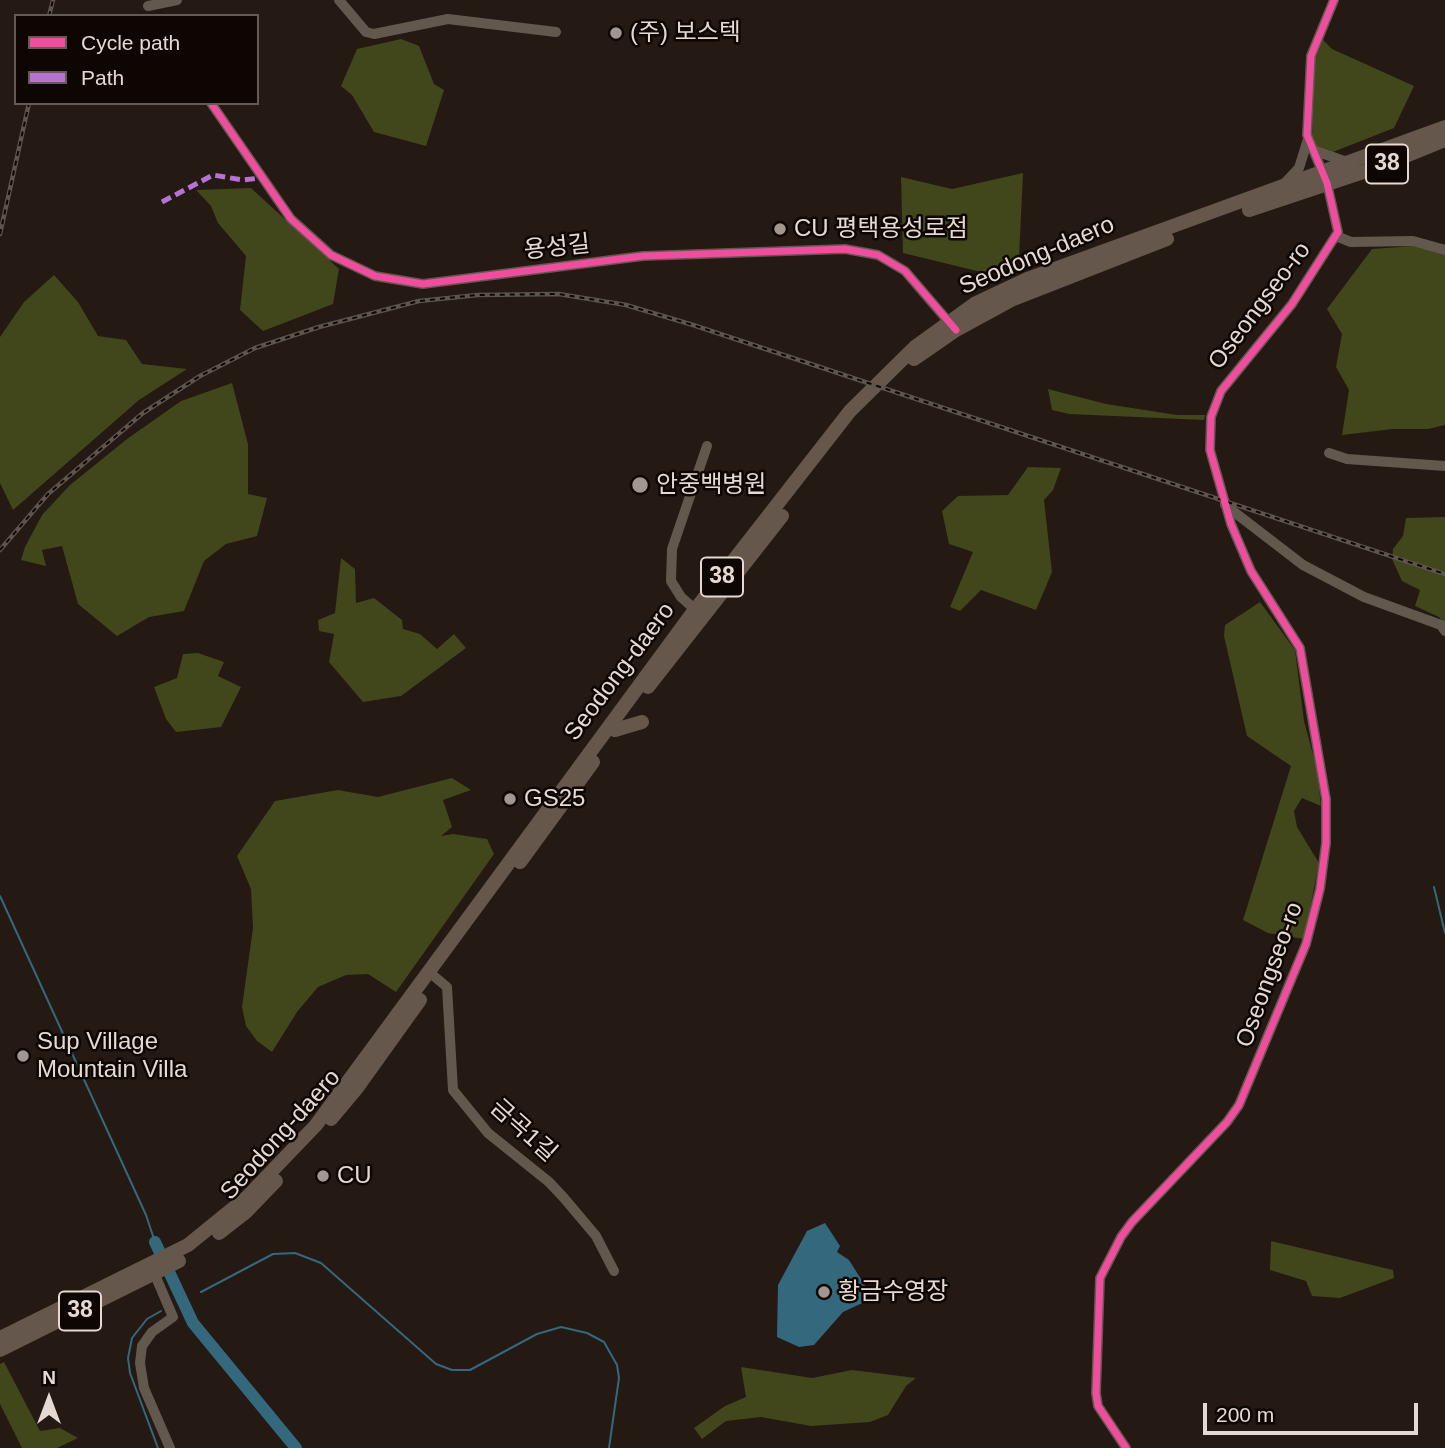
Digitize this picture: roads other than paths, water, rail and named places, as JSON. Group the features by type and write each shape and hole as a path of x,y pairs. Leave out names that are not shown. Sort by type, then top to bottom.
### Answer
{"main road":[{"name":"Seodong-daero","path":"952,325 1073,274 1302,192 1350,163 1445,127"},
{"name":"Seodong-daero","path":"432,975 866,393 976,303 1027,279 1281,188 1381,166 1445,140"},
{"name":"Seodong-daero","path":"0,1350 164,1265 246,1198 316,1125 543,831 699,614"},
{"path":"615,730 642,722"},
{"name":"Seodong-daero","path":"0,1338 164,1265"}],"street":[{"path":"149,7 177,0"},
{"path":"339,0 366,32 374,34 448,19 556,32"},
{"path":"1281,188 1299,167 1309,141 1311,56 1334,0"},
{"name":"용성길","path":"212,105 291,219 331,255 375,276 398,282 433,283 643,256 845,249 878,255 905,271 952,325"},
{"path":"1309,141 1334,160 1350,163"},
{"name":"Oseongseo-ro","path":"1126,1448 1098,1406 1096,1393 1100,1278 1121,1237 1132,1222 1227,1122 1239,1105 1316,914 1326,843 1323,773 1300,648 1251,571 1225,505 1210,450 1211,417 1221,391 1293,304 1336,236 1339,226 1334,206 1309,141"},
{"path":"1302,192 1315,194 1334,206"},
{"path":"1336,236 1351,242 1413,241 1445,250"},
{"path":"699,614 671,581 672,549 707,446"},
{"path":"1329,453 1348,459 1445,466"},
{"path":"1225,505 1303,565 1364,597 1441,625 1445,631"},
{"name":"금곡1길","path":"432,975 447,987 453,1090 488,1133 549,1182 596,1236 614,1271"},
{"path":"164,1265 173,1317 152,1332 142,1346 140,1363 144,1388 170,1448"}],"water":[{"name":"황금수영장","path":"825,1223 840,1246 837,1252 849,1260 873,1298 843,1312 814,1345 799,1347 777,1337 778,1285 807,1231"}],"waterway":[{"path":"1434,887 1445,933"},
{"path":"0,896 146,1215 155,1242"},
{"path":"155,1242 193,1323 296,1448"},
{"path":"201,1292 273,1254 295,1253 321,1263 436,1364 452,1370 470,1370 537,1334 561,1327 587,1333 604,1342 617,1365 619,1378 609,1448"},
{"path":"158,1448 130,1373 128,1358 132,1338 147,1319 161,1311"}],"railway":[{"path":"50,14 53,0"},
{"path":"0,234 29,105"},
{"path":"0,550 48,494 143,413 200,376 255,348 319,327 419,301 478,295 559,294 626,305 693,325 1445,574"}],"place":[{"name":"(주) 보스텍","path":"616,33"},
{"name":"CU 평택용성로점","path":"780,229"},
{"name":"안중백병원","path":"640,485"},
{"name":"GS25","path":"510,799"},
{"name":"Sup Village Mountain Villa","path":"23,1056"},
{"name":"CU","path":"323,1176"},
{"name":"황금수영장","path":"824,1292"}]}
